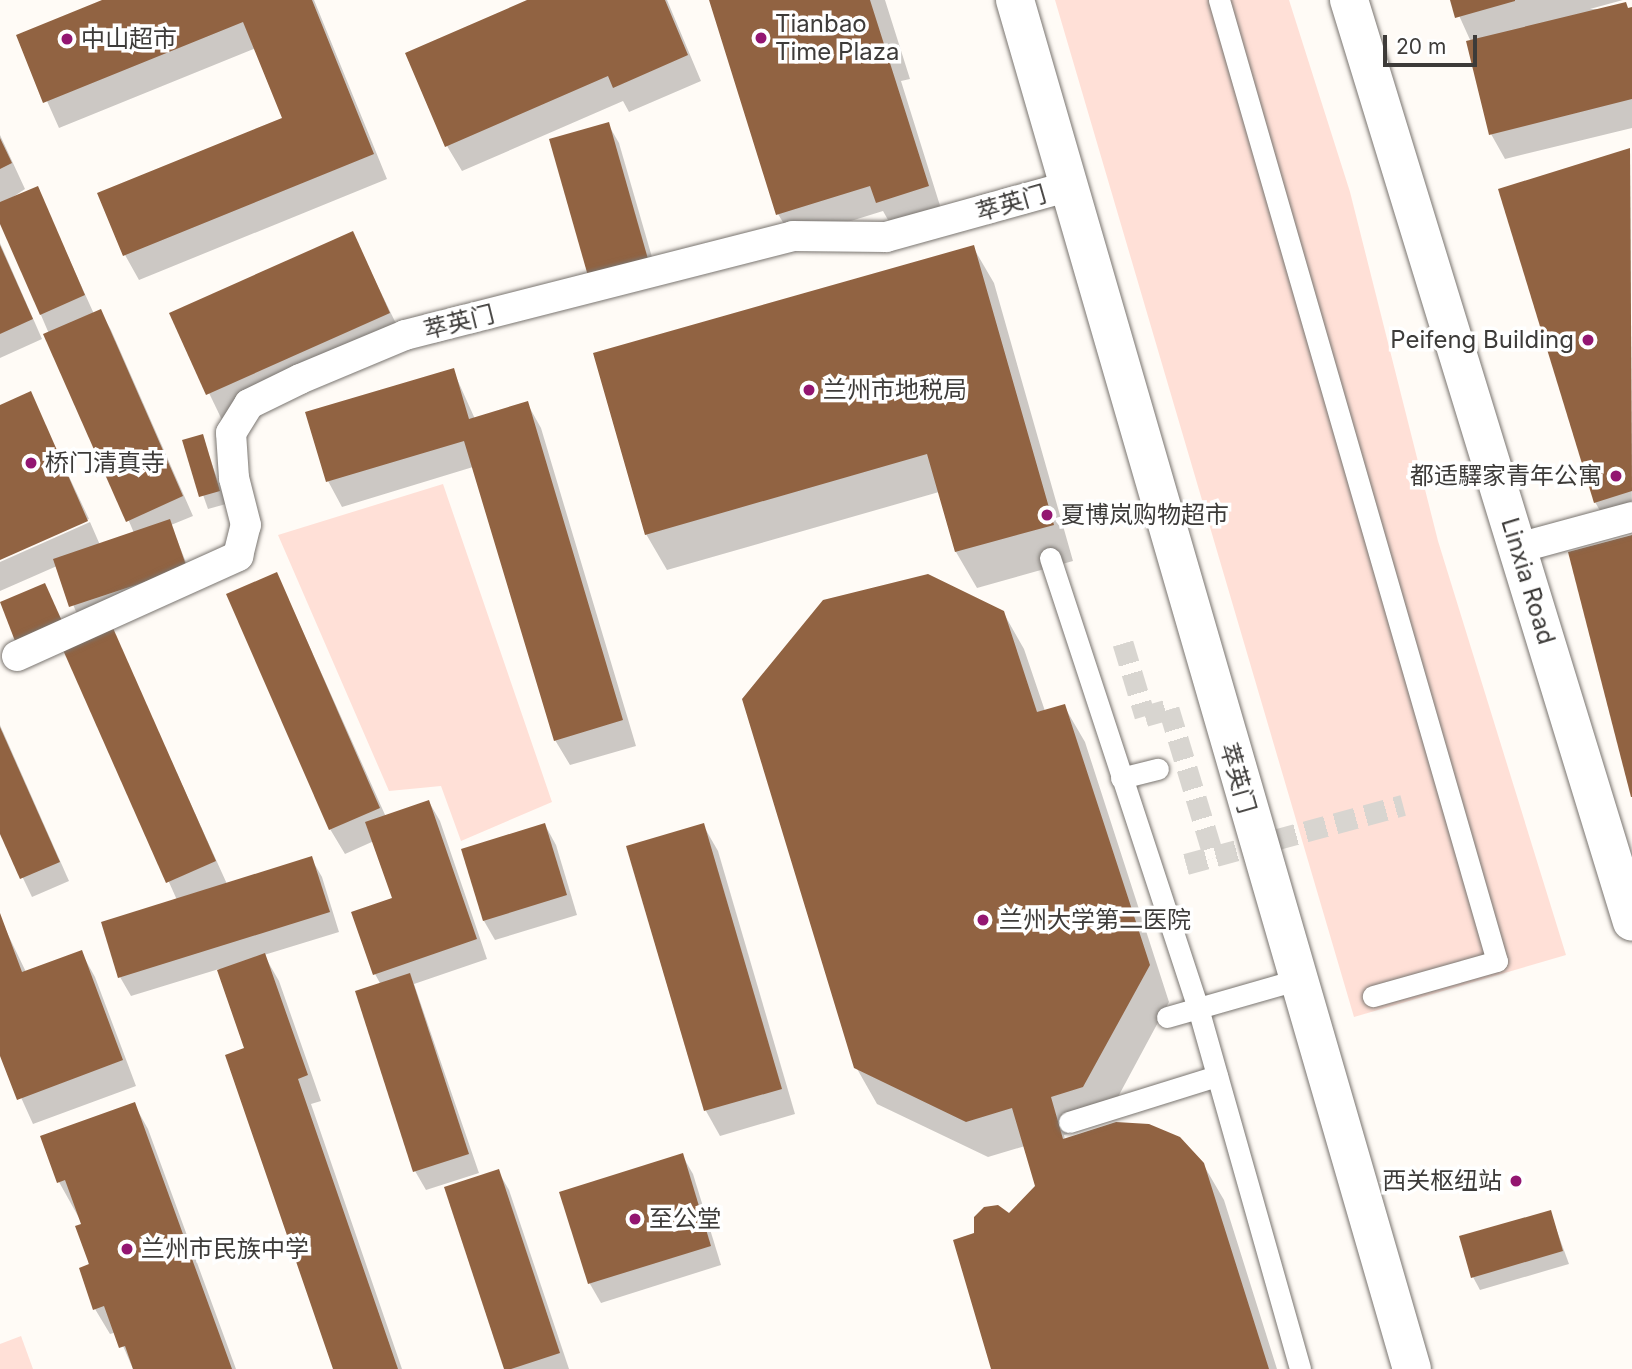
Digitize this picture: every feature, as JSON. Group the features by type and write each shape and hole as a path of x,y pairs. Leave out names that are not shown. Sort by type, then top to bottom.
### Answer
{"main road":[{"name":"萃英门","path":"1016,0 1296,980 1412,1369"},
{"name":"Linxia Road","path":"1349,0 1518,548 1625,867 1632,922"}],"street":[{"path":"1219,0 1497,961 1373,996"},
{"name":"萃英门","path":"17,656 238,556 246,525 234,478 231,433 250,404 300,379 405,335 793,236 886,237 1070,186"},
{"path":"1518,548 1632,517"},
{"path":"1050,558 1198,1008 1300,1369"},
{"path":"1121,778 1158,769"},
{"path":"1167,1017 1296,980"},
{"path":"1069,1122 1217,1076"}],"shaded area":[{"path":"1055,0 1289,0 1350,192 1438,541 1566,955 1354,1017"},
{"path":"443,484 552,802 461,841 441,786 389,791 278,535"},
{"path":"21,1336 33,1369 0,1369 0,1344"}],"building":[{"path":"102,0 312,0 374,154 123,256 97,193 282,118 243,22 43,103 16,35"},
{"path":"527,0 665,0 688,55 613,88 608,76 445,147 405,53"},
{"path":"709,0 870,0 929,186 876,203 870,186 776,215"},
{"path":"1450,0 1515,0 1515,1 1455,18"},
{"path":"1626,2 1628,8 1632,7 1632,99 1489,135 1466,41"},
{"path":"609,122 648,259 588,276 549,139"},
{"path":"0,138 12,163 0,169"},
{"name":"Peifeng Building","path":"1630,148 1632,491 1594,503 1498,189"},
{"path":"38,186 85,295 40,315 0,224 0,202"},
{"path":"353,231 390,313 206,395 169,313"},
{"path":"0,245 33,319 0,334"},
{"name":"兰州市地税局","path":"974,245 1054,525 955,552 927,454 645,535 593,353"},
{"path":"101,309 183,496 126,522 43,334"},
{"path":"454,368 469,419 528,401 623,720 554,741 464,441 326,482 305,412"},
{"name":"桥门清真寺","path":"31,391 88,521 0,560 0,405"},
{"path":"203,434 220,491 199,497 182,440"},
{"path":"170,519 187,568 69,607 53,559"},
{"path":"1632,535 1632,797 1631,797 1568,552"},
{"path":"277,572 380,808 329,830 226,594"},
{"path":"928,574 1004,611 1037,712 1065,704 1150,965 1083,1087 1051,1097 1063,1139 1116,1122 1149,1124 1180,1137 1204,1163 1269,1369 991,1369 953,1240 974,1233 974,1217 984,1207 998,1205 1009,1213 1035,1186 1012,1108 966,1122 854,1068 742,699 823,600"},
{"path":"45,583 62,621 15,641 0,602"},
{"path":"113,628 216,861 166,883 63,650"},
{"path":"0,727 60,862 20,879 0,834"},
{"path":"429,800 477,939 373,975 351,912 392,898 365,822"},
{"path":"545,823 567,895 483,921 461,849"},
{"path":"704,823 782,1089 704,1111 626,846"},
{"path":"312,856 330,912 118,978 101,922"},
{"path":"0,913 22,972 82,950 123,1060 17,1100 0,1056"},
{"path":"265,953 308,1075 298,1079 398,1369 333,1369 225,1055 244,1048 217,970"},
{"path":"410,973 469,1154 413,1172 355,991"},
{"path":"135,1102 232,1369 133,1369 125,1346 119,1348 104,1306 93,1310 79,1268 89,1264 75,1226 81,1224 65,1180 57,1183 40,1136"},
{"name":"至公堂","path":"683,1153 711,1246 588,1284 559,1192"},
{"path":"499,1169 560,1353 511,1369 504,1369 444,1187"},
{"path":"1551,1210 1563,1251 1471,1278 1459,1236"}],"tunnel":[{"path":"1123,643 1145,716 1169,709 1214,857"},
{"path":"1186,864 1403,805"}],"place":[{"name":"Tianbao Time Plaza","path":"761,38"},
{"name":"中山超市","path":"67,39"},
{"name":"Peifeng Building","path":"1588,340"},
{"name":"兰州市地税局","path":"809,390"},
{"name":"桥门清真寺","path":"31,463"},
{"name":"都适驛家青年公寓","path":"1616,476"},
{"name":"夏博岚购物超市","path":"1047,515"},
{"name":"兰州大学第二医院","path":"983,920"},
{"name":"西关枢纽站","path":"1516,1181"},
{"name":"至公堂","path":"635,1219"},
{"name":"兰州市民族中学","path":"127,1249"}]}
